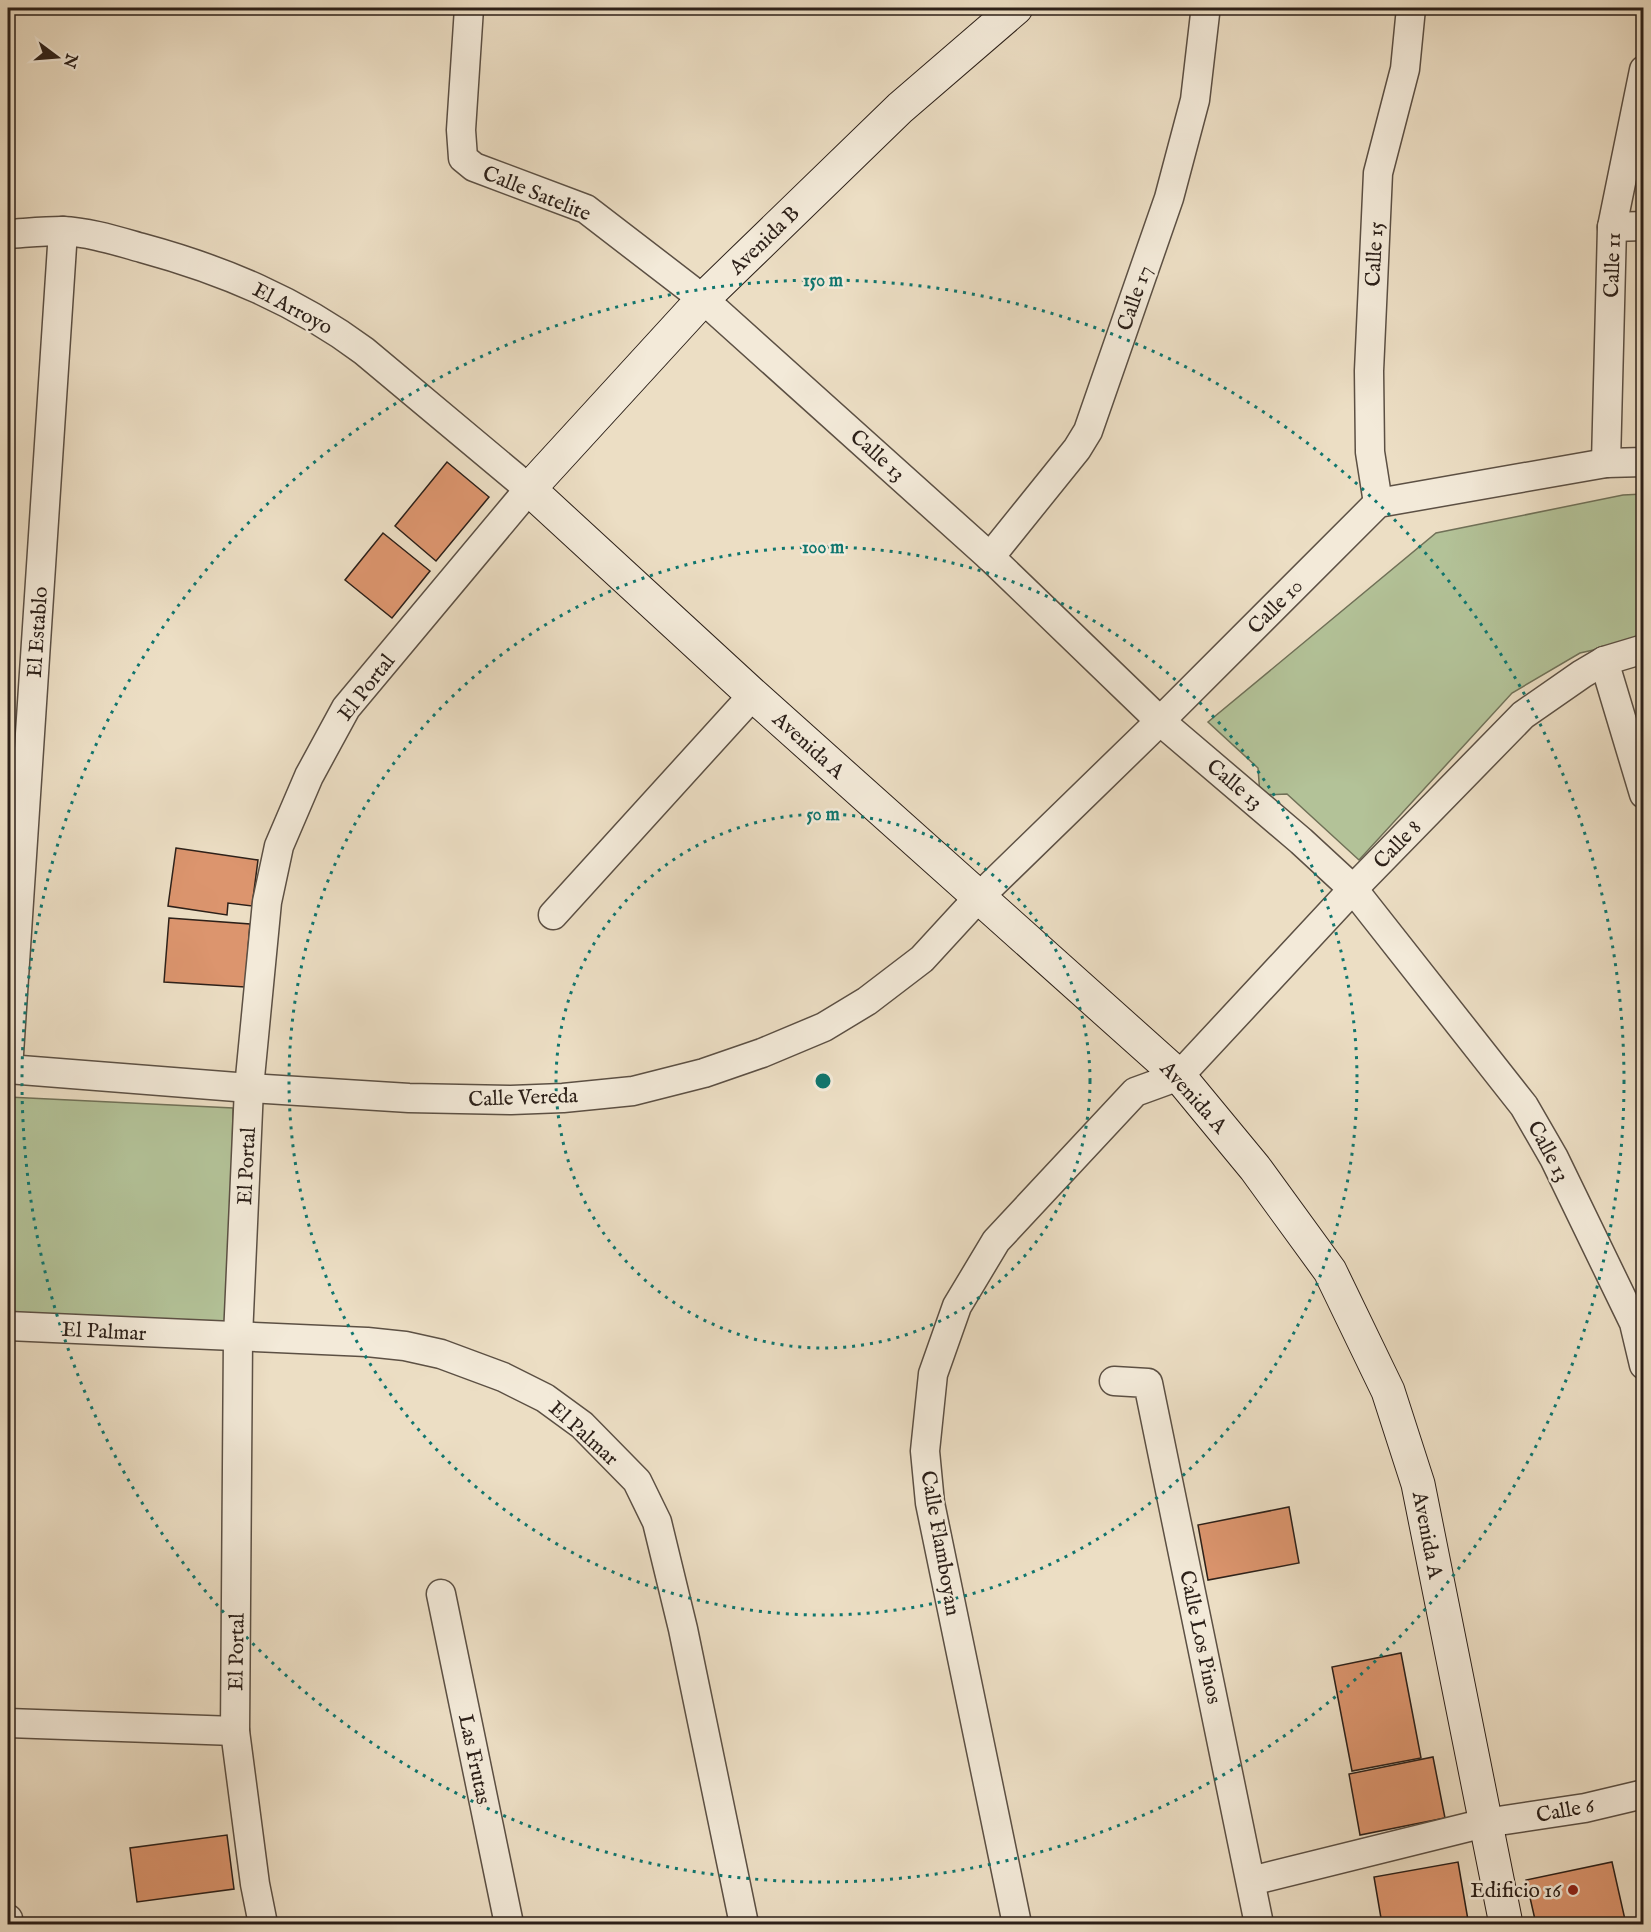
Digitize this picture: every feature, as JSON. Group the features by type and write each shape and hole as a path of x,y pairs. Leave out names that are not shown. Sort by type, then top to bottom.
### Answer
{"main road":[{"name":"Avenida B","path":"529,489 703,299 900,108 1016,8"},
{"name":"Avenida A","path":"529,489 753,695 1179,1076 1255,1168 1330,1271 1388,1391 1418,1484 1506,1924"}],"street":[{"name":"Calle Satelite","path":"469,8 461,130 463,158 474,167 586,209 703,299"},
{"name":"Calle 17","path":"990,557 1077,449 1088,431 1169,198 1195,100 1204,8"},
{"name":"Calle 15","path":"1378,503 1370,452 1369,370 1378,173 1405,69 1411,8"},
{"name":"Calle 11","path":"1606,463 1612,227 1644,70"},
{"path":"1612,227 1644,226"},
{"name":"El Arroyo","path":"8,234 63,231 120,242 175,257 230,276 283,299 338,332 364,351 529,489"},
{"name":"El Establo","path":"8,1069 63,231"},
{"name":"Calle 13","path":"703,299 990,557 1160,721 1301,841 1353,889 1524,1106 1554,1158 1634,1323 1644,1365"},
{"path":"1378,503 1606,463 1644,462"},
{"name":"El Portal","path":"263,1924 255,1884 235,1731 238,1337 249,1088 267,902 279,846 309,776 346,708 529,489"},
{"name":"Calle 10","path":"979,897 1160,721 1378,503"},
{"name":"Calle 8","path":"1179,1076 1353,889 1523,715 1582,674 1604,662 1644,649"},
{"path":"1604,662 1644,794"},
{"path":"553,915 753,695"},
{"name":"Calle Vereda","path":"8,1069 409,1098 511,1100 563,1098 633,1091 704,1073 762,1053 824,1027 867,1001 922,958 979,897"},
{"name":"Calle Flamboyan","path":"1017,1924 930,1503 925,1451 933,1374 957,1306 996,1240 1135,1092 1179,1076"},
{"name":"El Palmar","path":"8,1326 367,1342 405,1346 441,1354 503,1377 545,1398 582,1425 636,1481 657,1522 681,1618 744,1924"},
{"name":"Calle Los Pinos","path":"1114,1381 1148,1383 1259,1924"},
{"name":"Las Frutas","path":"441,1594 509,1924"},
{"path":"8,1723 235,1731"},
{"name":"Calle 6","path":"1251,1881 1485,1823 1585,1808 1644,1794"},
{"path":"8,1919 8,1924"}],"green space":[{"path":"1643,494 1643,639 1580,653 1512,693 1359,860 1287,794 1260,795 1258,768 1208,722 1436,533 1623,495"},
{"path":"8,1097 233,1108 229,1330 8,1316"}],"building":[{"path":"447,462 489,497 436,561 395,526"},
{"path":"383,533 430,571 392,618 345,580"},
{"path":"176,848 258,860 252,906 228,903 227,915 168,906"},
{"path":"169,918 250,924 245,987 164,982"},
{"path":"1289,1507 1299,1563 1208,1580 1198,1525"},
{"path":"1401,1653 1421,1758 1352,1771 1332,1667"},
{"path":"1433,1757 1445,1818 1360,1835 1349,1774"},
{"path":"227,1835 234,1889 137,1902 130,1848"},
{"path":"1458,1862 1468,1920 1443,1924 1382,1924 1374,1877"},
{"name":"Edificio 16","path":"1612,1862 1626,1924 1536,1924 1526,1880"}],"place":[{"name":"Edificio 16","path":"1573,1890"}]}
